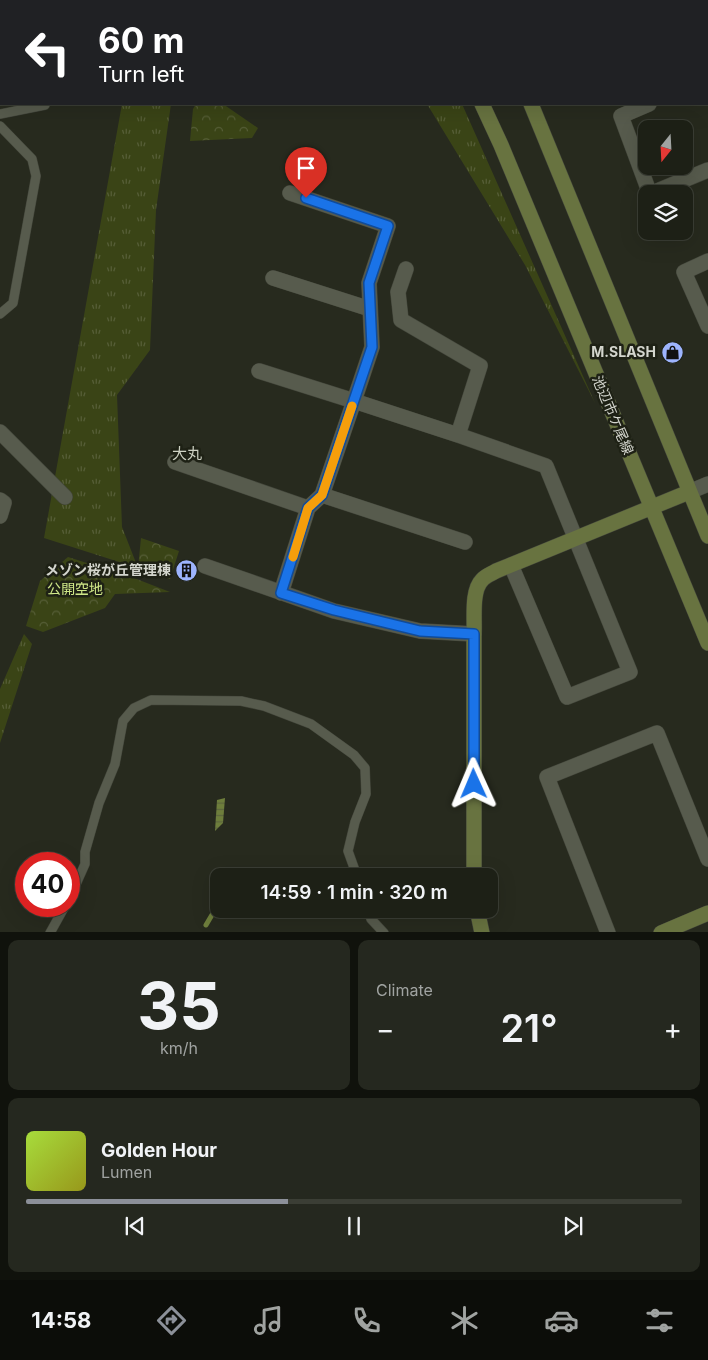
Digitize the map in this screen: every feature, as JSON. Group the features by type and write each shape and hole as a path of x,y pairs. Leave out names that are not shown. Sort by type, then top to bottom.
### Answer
{"street":[{"name":"池辺市ケ尾線","path":"482,105 708,642"},
{"path":"531,105 708,536"},
{"path":"647,105 621,116 650,194 708,170"},
{"path":"281,593 308,508 322,495 372,347 369,283 388,226 290,193"},
{"path":"708,261 684,272 708,326"},
{"path":"406,268 398,292 401,320 480,366 458,435"},
{"path":"273,278 370,310"},
{"path":"259,371 458,435 546,466 630,672 567,697 511,565"},
{"path":"0,432 65,497"},
{"path":"175,462 308,508"},
{"path":"474,868 474,634 477,587 483,578 511,565 708,484"},
{"path":"322,495 465,542"},
{"path":"0,500 4,503 0,516"},
{"path":"204,566 334,610 420,631 474,634"},
{"path":"608,932 546,777 657,733 708,859"},
{"path":"661,932 708,913"},
{"path":"479,918 482,932"}],"lane":[{"path":"0,114 45,105"},
{"path":"0,126 32,160 36,176 13,303 0,314"},
{"path":"80,875 85,864 85,852 99,803 115,764 122,721 134,708 151,700 241,701 264,706 311,724 354,755 365,768 366,794 355,822 348,851 354,868"},
{"path":"50,932 59,917"},
{"path":"371,918 384,932"}],"green space":[{"path":"122,105 171,105 156,210 150,350 117,395 122,527 138,568 44,538"},
{"path":"195,105 224,105 258,128 252,138 190,141 193,109"},
{"path":"428,105 462,105 595,403 525,265"},
{"path":"141,538 179,551 170,579 138,568"},
{"name":"公開空地","path":"68,557 134,578 170,592 115,594 105,608 43,632 26,626 40,581"},
{"path":"24,634 32,644 0,743 0,689"}],"shaded area":[{"path":"225,798 223,823 215,831 217,800"}],"waterway":[{"path":"206,925 210,918"}],"slow traffic":[{"path":"293,557 308,508 322,495 352,406"}],"place":[{"name":"M.SLASH","path":"672,352"},
{"name":"メゾン桜が丘管理棟","path":"187,570"}],"district":[{"name":"大丸","path":"187,454"}],"route":[{"path":"306,198 388,226 369,283 372,347 322,495 308,508 281,593 334,610 420,631 474,634 474,784"}]}
